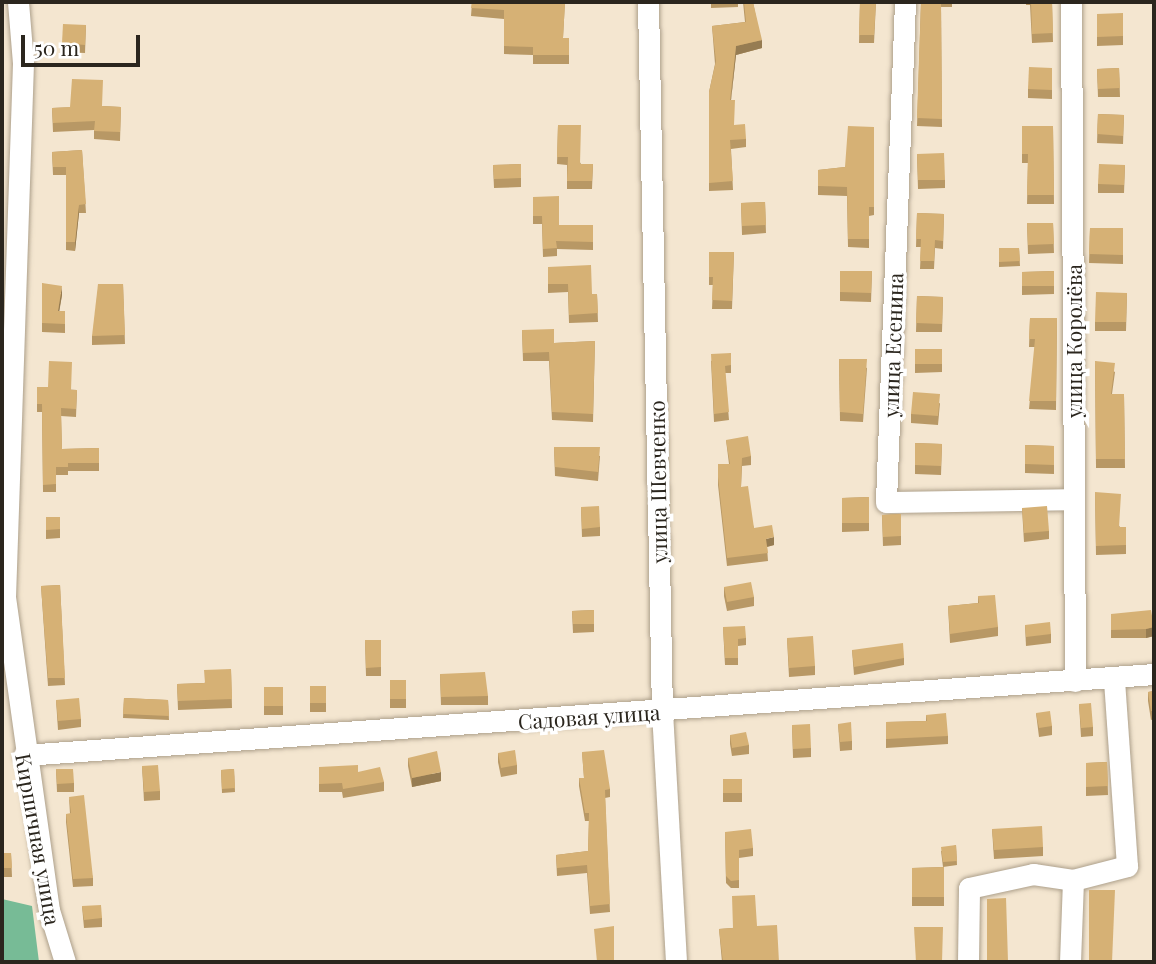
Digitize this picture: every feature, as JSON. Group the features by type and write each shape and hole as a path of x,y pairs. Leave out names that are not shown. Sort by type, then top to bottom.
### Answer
{"street":[{"name":"Кирпичная улица","path":"18,2 23,64 5,597 24,755 49,910 65,962"},
{"name":"улица Шевченко","path":"648,2 662,711 676,962"},
{"name":"улица Есенина","path":"905,2 886,502 1073,499"},
{"name":"улица Королёва","path":"1071,2 1075,681"},
{"name":"Садовая улица","path":"24,755 1154,674"},
{"path":"968,962 969,888 1032,874 1073,880 1127,866 1115,678"},
{"path":"1070,962 1073,880"}],"green space":[{"path":"2,899 32,906 39,962 2,962"}],"building":[{"path":"472,2 565,2 563,38 569,38 569,55 533,55 533,47 504,46 504,10 471,8"},
{"path":"744,2 753,2 762,40 736,46 730,100 735,100 734,125 745,124 746,139 730,140 733,181 709,183 709,92 716,61 712,26 746,22"},
{"path":"860,2 876,2 874,35 859,35"},
{"path":"921,2 941,2 942,119 917,118"},
{"path":"1031,2 1052,2 1053,33 1032,34"},
{"path":"1123,13 1123,36 1097,37 1097,14"},
{"path":"63,24 86,25 85,45 62,43"},
{"path":"1029,67 1052,68 1052,90 1028,89"},
{"path":"1119,68 1120,88 1098,89 1097,69"},
{"path":"72,79 103,80 102,106 121,107 120,132 94,131 95,121 53,123 52,108 70,107"},
{"path":"1098,114 1124,115 1123,136 1097,134"},
{"path":"558,125 581,125 580,164 593,164 592,181 567,181 568,157 557,157"},
{"path":"848,126 874,127 874,207 869,207 869,239 848,239 847,187 818,186 818,170 845,167"},
{"path":"1022,126 1053,126 1054,195 1027,195 1028,154 1022,154"},
{"path":"82,150 86,204 79,205 75,242 66,242 66,167 53,167 52,152"},
{"path":"944,153 945,180 918,180 917,154"},
{"path":"521,164 521,178 494,179 493,165"},
{"path":"1099,164 1125,165 1124,185 1098,184"},
{"path":"559,196 559,225 593,225 593,242 556,241 557,248 543,249 542,216 533,216 533,197"},
{"path":"765,202 766,225 742,226 741,203"},
{"path":"917,213 944,214 943,241 935,240 934,261 920,261 921,239 916,239"},
{"path":"1027,223 1053,223 1054,244 1028,245"},
{"path":"1090,228 1123,228 1123,255 1089,254"},
{"path":"999,248 1019,248 1020,261 999,262"},
{"path":"709,252 734,252 732,301 712,300 713,277 709,277"},
{"path":"591,265 592,294 597,294 598,313 569,315 568,284 548,284 548,267"},
{"path":"840,271 872,271 871,293 840,292"},
{"path":"1054,271 1054,286 1022,286 1022,272"},
{"path":"42,283 62,286 58,311 65,311 65,324 42,323"},
{"path":"98,284 123,284 125,335 92,336"},
{"path":"1096,292 1127,293 1126,322 1095,322"},
{"path":"917,296 943,297 942,324 916,323"},
{"path":"1030,318 1057,318 1056,401 1029,401 1035,339 1029,339"},
{"path":"554,329 554,343 595,341 593,414 552,412 549,352 523,353 522,330"},
{"path":"915,349 942,349 942,364 915,364"},
{"path":"731,353 731,365 725,366 729,412 714,414 711,354"},
{"path":"839,359 867,359 863,414 840,412"},
{"path":"49,361 72,362 71,390 77,390 76,409 61,408 62,449 99,448 99,463 68,463 68,467 56,467 56,484 43,485 42,404 37,404 37,387 48,387"},
{"path":"1095,361 1115,363 1111,394 1124,394 1125,459 1096,459"},
{"path":"913,392 940,394 938,416 911,414"},
{"path":"748,436 751,456 742,458 741,487 748,486 754,528 772,525 774,537 766,539 768,553 727,558 718,464 730,464 726,440"},
{"path":"915,443 942,444 941,466 915,465"},
{"path":"1025,445 1054,446 1054,465 1025,464"},
{"path":"554,447 600,447 598,472 555,467"},
{"path":"1095,492 1121,494 1119,527 1126,527 1126,545 1096,546"},
{"path":"869,497 869,523 842,523 842,498"},
{"path":"599,506 600,527 582,529 581,507"},
{"path":"1047,506 1049,531 1024,533 1022,508"},
{"path":"901,514 901,536 883,537 882,515"},
{"path":"46,517 60,517 60,529 46,530"},
{"path":"751,582 754,597 727,602 724,587"},
{"path":"60,585 65,678 48,678 41,586"},
{"path":"995,595 998,627 950,634 948,606 979,603 978,596"},
{"path":"594,610 594,624 573,624 572,611"},
{"path":"1151,610 1154,627 1111,630 1111,614"},
{"path":"1050,622 1051,634 1026,637 1025,625"},
{"path":"745,626 746,638 738,639 738,658 725,658 723,627"},
{"path":"813,636 815,666 789,668 787,638"},
{"path":"365,640 381,640 381,667 366,668"},
{"path":"903,643 904,658 854,667 852,650"},
{"path":"231,669 232,699 178,701 177,684 205,683 204,670"},
{"path":"485,672 488,696 441,697 440,674"},
{"path":"390,680 406,680 406,699 390,699"},
{"path":"310,686 326,686 326,703 310,703"},
{"path":"264,687 283,687 283,706 264,706"},
{"path":"1154,691 1154,711 1151,711 1148,692"},
{"path":"79,698 81,719 58,721 56,700"},
{"path":"124,698 168,700 169,716 123,714"},
{"path":"1091,703 1093,727 1081,728 1079,704"},
{"path":"1050,711 1052,726 1039,728 1036,713"},
{"path":"946,713 948,736 886,739 886,722 927,721 926,715"},
{"path":"851,722 852,741 840,742 838,724"},
{"path":"810,724 811,748 793,749 792,725"},
{"path":"746,732 749,745 732,748 730,735"},
{"path":"515,750 517,765 501,768 498,753"},
{"path":"604,750 610,789 605,790 610,904 590,906 587,865 557,868 556,855 588,851 589,813 585,813 579,778 584,778 582,752"},
{"path":"437,751 441,772 412,778 408,758"},
{"path":"1107,762 1108,786 1086,787 1086,763"},
{"path":"158,765 160,791 144,792 142,766"},
{"path":"358,765 358,772 380,767 384,782 343,789 342,783 319,784 319,767"},
{"path":"56,769 73,769 74,783 57,784"},
{"path":"234,769 235,788 222,789 221,770"},
{"path":"723,779 742,779 742,793 723,793"},
{"path":"84,795 93,878 73,879 66,814 71,813 69,797"},
{"path":"1042,826 1043,847 994,850 992,829"},
{"path":"751,829 753,848 739,850 739,880 731,881 726,876 725,832"},
{"path":"956,845 957,861 943,862 941,847"},
{"path":"2,853 11,853 12,868 2,868"},
{"path":"944,867 944,897 912,897 912,868"},
{"path":"1089,890 1115,890 1112,962 1089,962"},
{"path":"755,895 757,926 777,925 779,962 723,962 719,929 733,928 732,896"},
{"path":"1006,898 1008,962 987,962 987,899"},
{"path":"101,905 102,918 84,920 82,906"},
{"path":"614,926 614,962 597,962 594,929"},
{"path":"914,927 943,927 942,962 916,962"}]}
